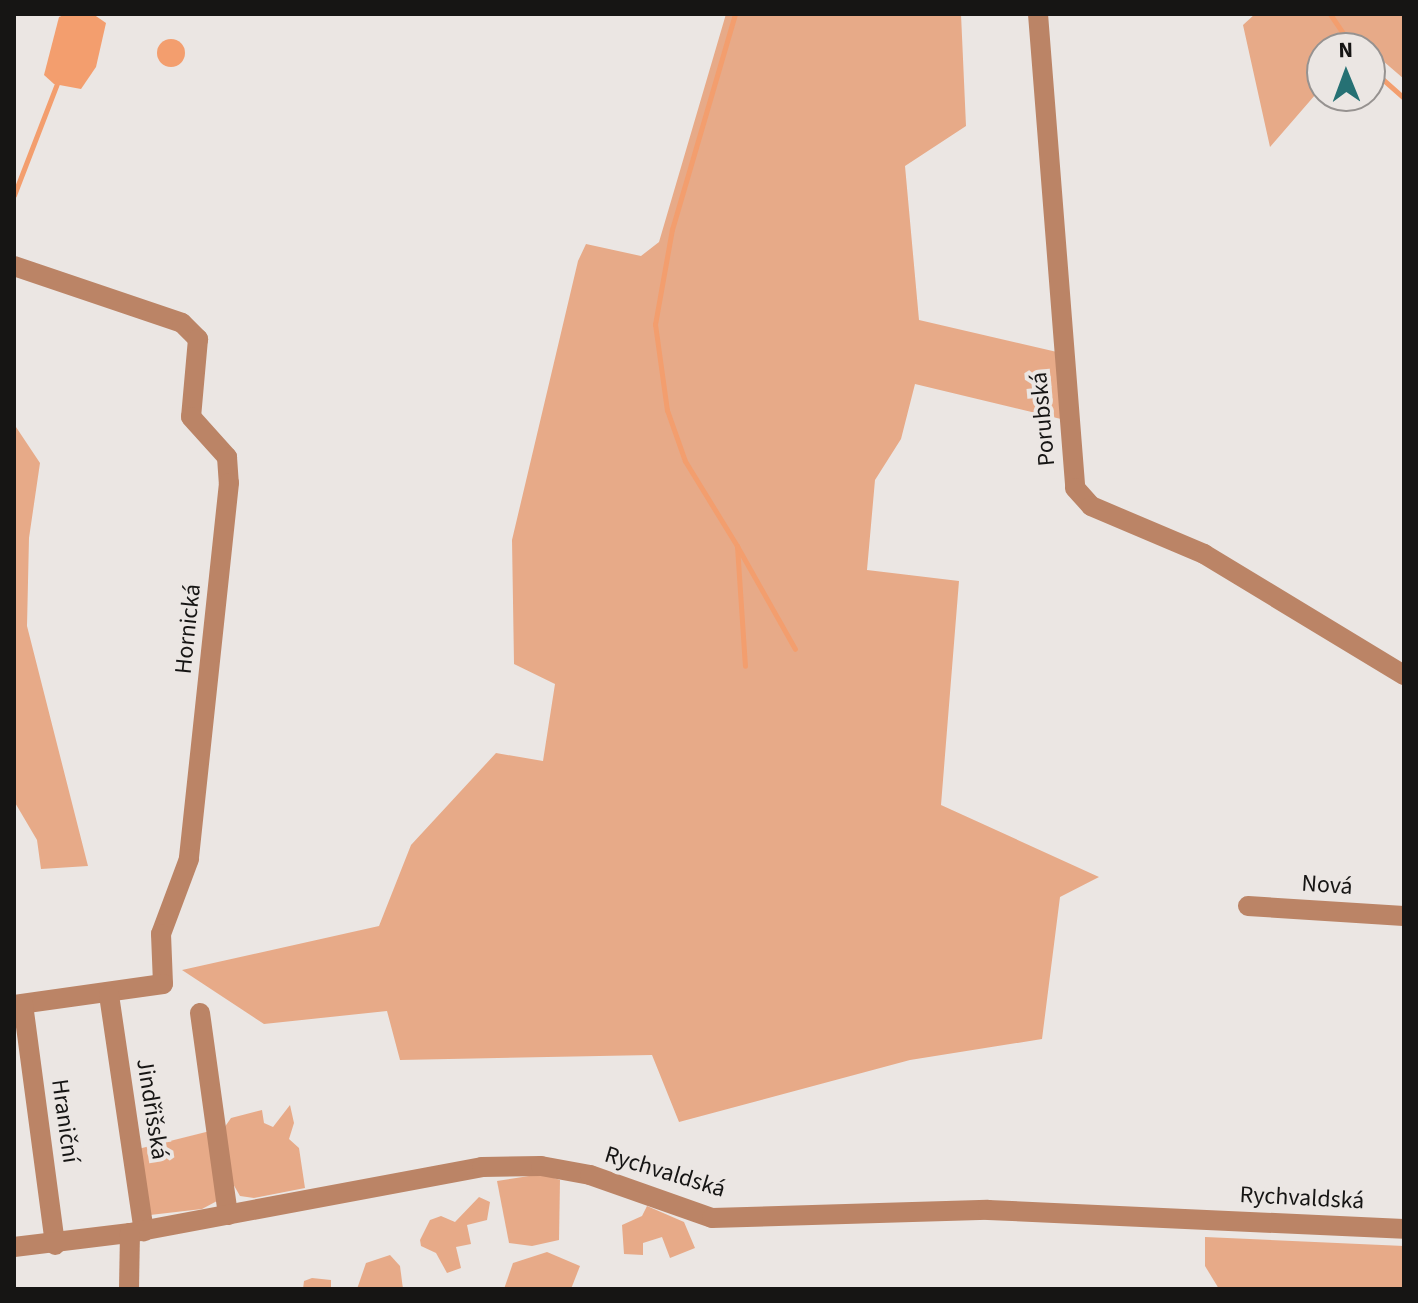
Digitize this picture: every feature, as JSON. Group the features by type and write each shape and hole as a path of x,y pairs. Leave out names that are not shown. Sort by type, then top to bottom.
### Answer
{"street":[{"name":"Porubská","path":"1038,14 1075,488 1091,506 1204,554 1404,675"},
{"name":"Hornická","path":"14,266 182,323 198,339 201,355 191,417 227,457 229,483 189,859 161,934 163,984 109,995 19,1005"},
{"name":"Nová","path":"1248,906 1404,916"},
{"name":"Jindřišská","path":"109,995 137,1232 129,1289"},
{"name":"Hraniční","path":"19,1005 55,1245"},
{"path":"200,1013 228,1215"},
{"name":"Rychvaldská","path":"14,1247 55,1245 137,1232 482,1167 541,1166 590,1175 712,1218 988,1210 1404,1229"}],"shaded area":[{"path":"93,14 106,23 96,67 81,89 54,84 44,75 59,17"},
{"path":"726,14 961,14 966,126 905,166 919,320 1057,352 1061,419 915,384 901,439 875,480 867,570 959,581 941,805 1099,877 1060,897 1042,1039 910,1060 679,1122 652,1055 400,1060 387,1011 264,1024 182,970 379,926 411,845 496,753 543,761 555,684 514,664 512,540 578,261 586,244 641,256 659,242"},
{"path":"1255,14 1404,14 1404,79 1386,64 1386,32 1306,32 1306,105 1270,147 1243,25"},
{"path":"171,39 181,43 185,53 181,63 171,67 161,63 157,53 161,43"},
{"path":"14,424 40,463 29,538 27,626 88,866 41,869 37,840 14,801"},
{"path":"290,1105 294,1123 289,1139 299,1148 305,1188 254,1198 240,1196 232,1182 224,1128 231,1118 262,1110 264,1123 273,1127"},
{"path":"214,1130 217,1201 202,1209 150,1215 138,1149"},
{"path":"542,1174 560,1180 559,1240 532,1246 509,1243 497,1181"},
{"path":"479,1197 490,1202 487,1220 467,1225 471,1244 456,1247 461,1268 447,1273 436,1253 421,1246 420,1240 430,1220 441,1216 455,1222"},
{"path":"647,1206 684,1222 695,1248 670,1258 662,1237 643,1243 643,1255 624,1254 622,1225 642,1216"},
{"path":"1205,1237 1404,1246 1404,1289 1219,1289 1205,1266"},
{"path":"547,1252 580,1266 571,1289 504,1289 513,1263"},
{"path":"390,1255 400,1266 403,1289 357,1289 366,1263"},
{"path":"312,1278 331,1280 331,1289 303,1289 304,1281"}],"waterway":[{"path":"735,14 672,229 655,324 667,410 685,461 737,546 745,666"},
{"path":"1330,14 1342,32"},
{"path":"14,195 58,81"},
{"path":"1386,82 1404,98"},
{"path":"737,546 795,649"}]}
